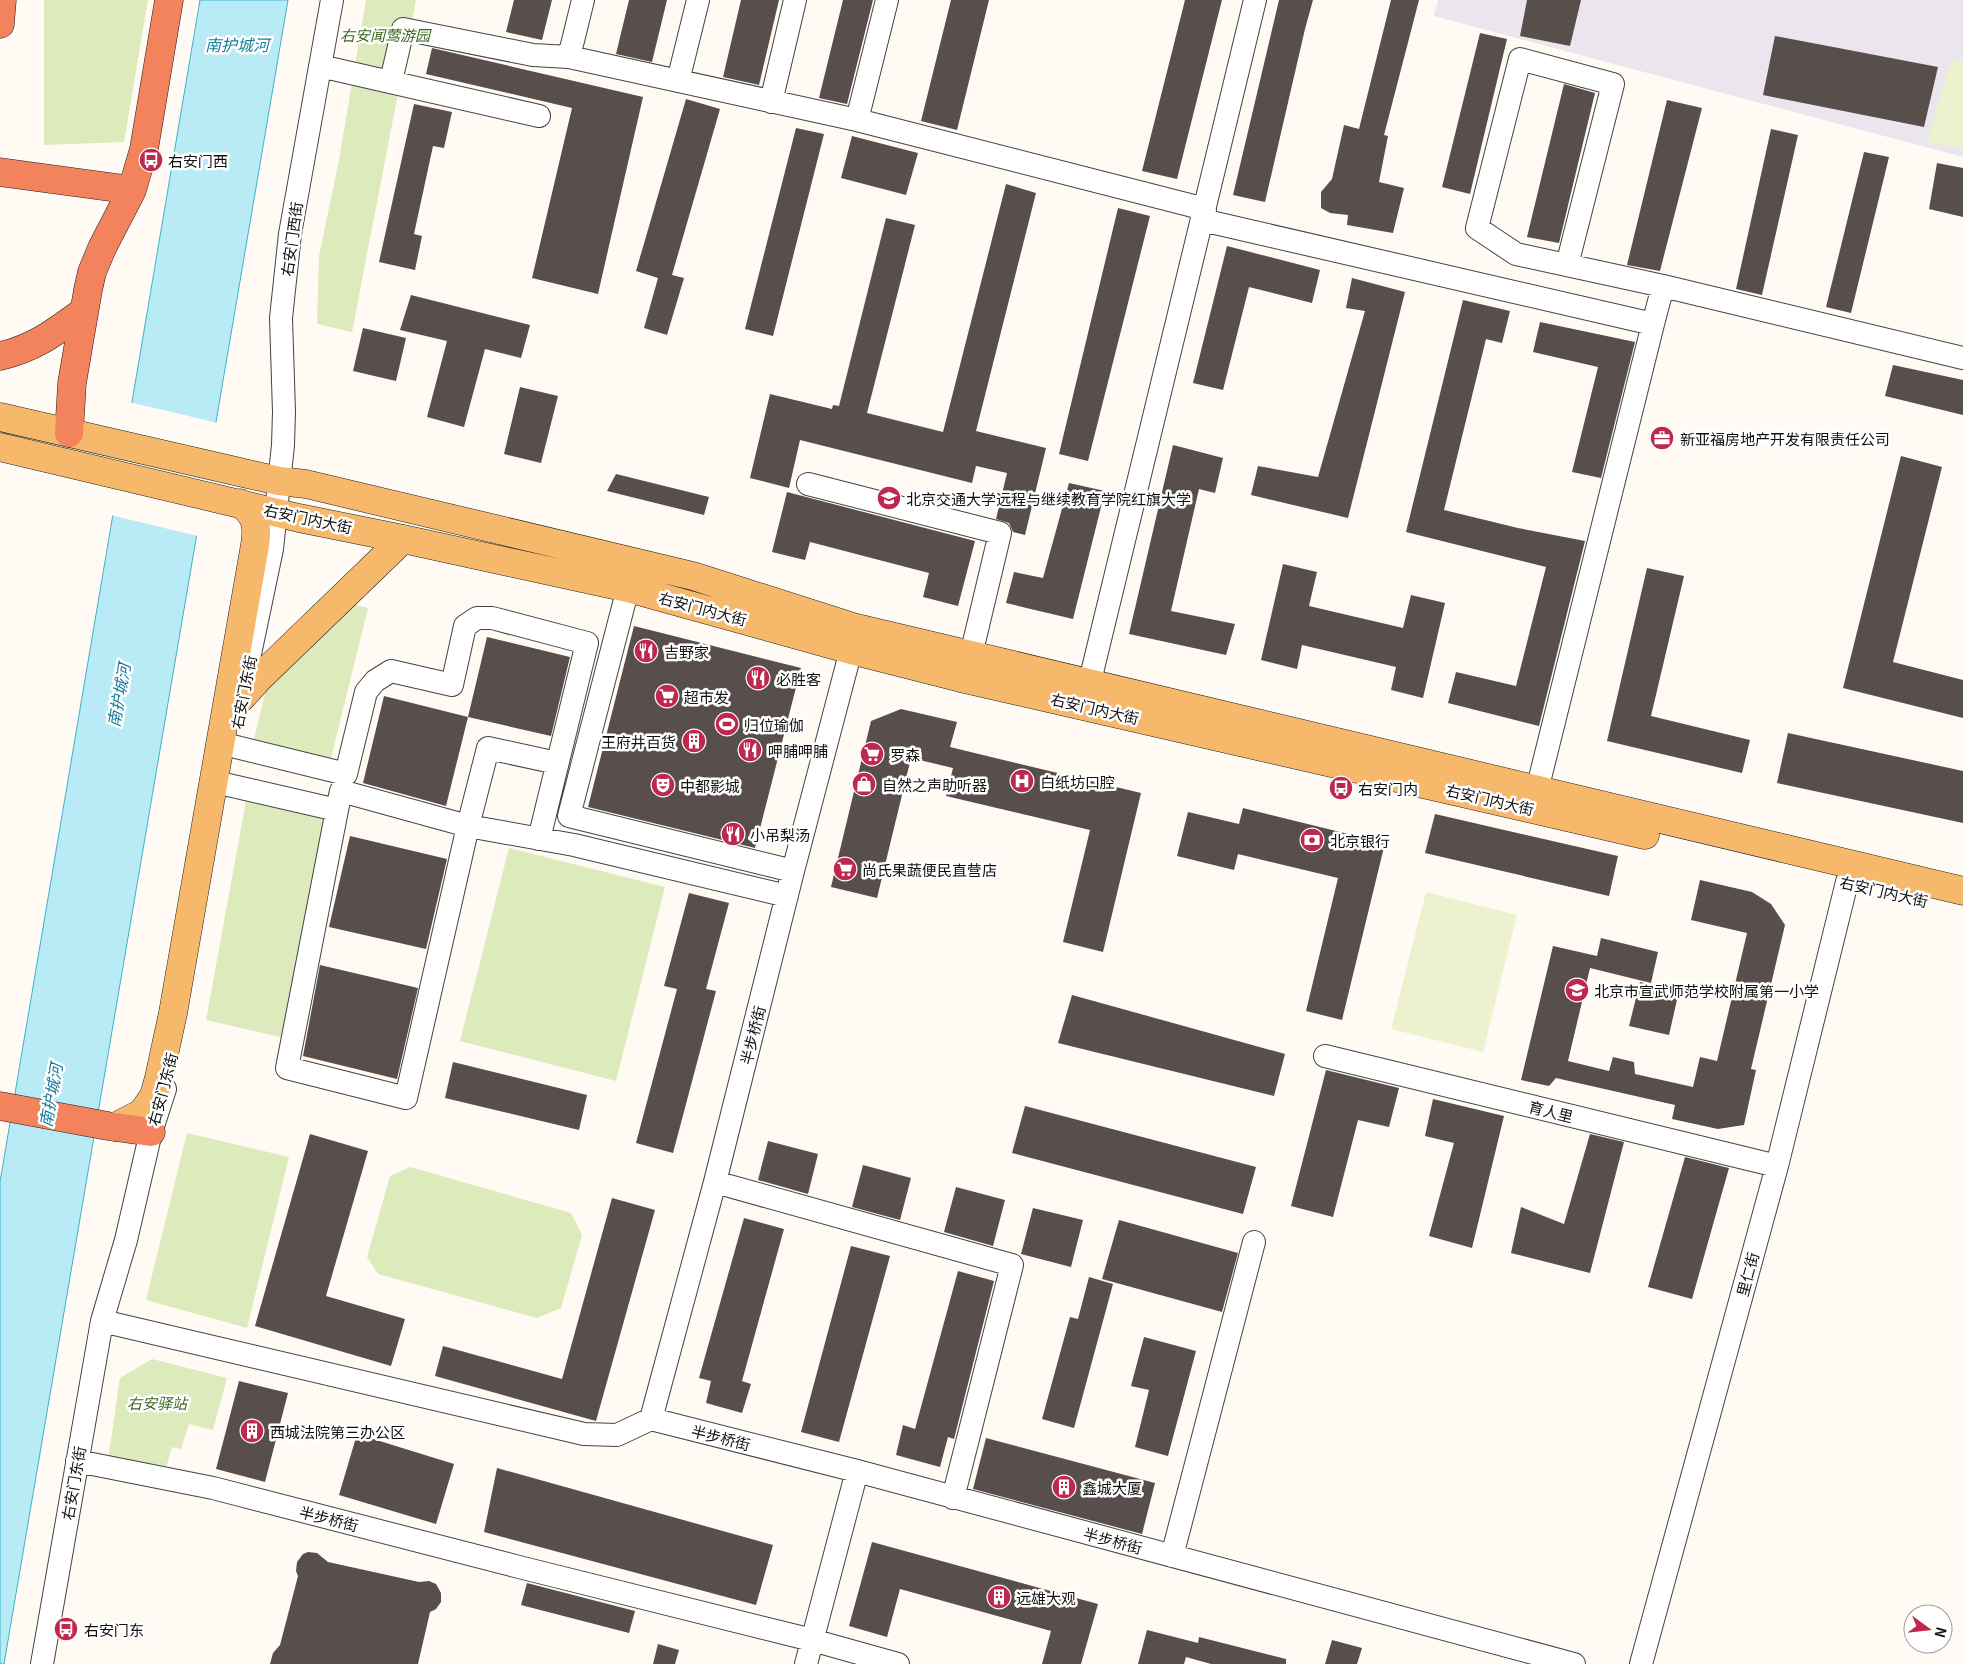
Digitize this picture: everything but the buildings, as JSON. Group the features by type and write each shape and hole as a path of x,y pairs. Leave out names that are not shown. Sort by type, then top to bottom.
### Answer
{"highway":[{"path":"0,24 2,0"},
{"path":"70,433 72,383 92,272 102,248 132,190 144,149 169,0"},
{"path":"0,172 132,190"},
{"path":"0,356 21,351 43,340 84,311"},
{"path":"0,1106 110,1130 133,1142 149,1139"},
{"path":"0,1120 110,1130"}],"main road":[{"path":"0,416 70,433"},
{"name":"右安门内大街","path":"70,433 235,472 279,481 306,484 693,576 853,627 1089,685 1963,891"},
{"name":"右安门内大街","path":"0,447 299,518 403,538 628,588 851,650 970,680 1963,910"},
{"path":"110,1130 142,1112 154,1096 169,1031 257,532 254,519 248,509 234,502"},
{"path":"241,698 259,678 403,538"}],"street":[{"name":"右安门西街","path":"276,512 284,412 281,318 290,234 332,0"},
{"path":"570,57 583,0"},
{"path":"678,81 698,0"},
{"path":"771,102 794,0"},
{"path":"857,120 887,0"},
{"path":"1089,685 1256,0"},
{"path":"391,81 402,28 533,55 570,57 857,120 1204,215 1653,324"},
{"path":"1567,265 1613,84 1520,59 1477,228 1516,254 1662,286 1963,358"},
{"path":"320,66 539,116"},
{"path":"1537,790 1662,286"},
{"path":"808,484 1000,533 971,655"},
{"name":"右安门东街","path":"42,1664 102,1321 126,1240 149,1139 168,1078 195,928 272,549 276,512"},
{"path":"628,588 569,816 793,871"},
{"path":"539,839 587,643 492,618 477,618 465,626 452,685 391,672 375,682 366,692 341,792 287,1068 406,1098 468,826 488,748 557,763"},
{"name":"半步桥街","path":"851,650 715,1182 651,1419 857,1472 1574,1664"},
{"path":"232,746 341,792 468,826 574,845 787,896"},
{"path":"224,784 341,792"},
{"name":"里仁街","path":"1641,1664 1777,1166 1847,882"},
{"name":"育人里","path":"1325,1056 1777,1166"},
{"path":"715,1182 1012,1265 953,1498"},
{"path":"1172,1556 1254,1242"},
{"path":"102,1321 584,1434 617,1435 651,1419"},
{"name":"半步桥街","path":"77,1462 213,1488 812,1640 898,1664"},
{"path":"806,1664 857,1472"}],"shaded area":[{"path":"1438,0 1963,0 1963,157 1434,16"}],"green space":[{"path":"44,0 148,0 124,142 44,145"},
{"name":"右安闻莺游园","path":"366,0 416,0 352,332 317,324 319,256 339,160"},
{"path":"1951,59 1963,61 1963,149 1927,142"},
{"path":"343,602 368,608 330,762 253,743 270,673"},
{"path":"246,801 326,819 284,1038 206,1020"},
{"path":"509,848 665,887 616,1081 460,1041"},
{"path":"1426,892 1517,915 1483,1052 1391,1029"},
{"path":"187,1133 289,1157 247,1328 146,1300"},
{"path":"410,1167 571,1213 582,1235 561,1308 537,1318 378,1274 367,1257 390,1176"},
{"name":"右安驿站","path":"152,1359 227,1378 213,1430 189,1424 181,1449 172,1447 165,1471 108,1460 120,1378"}],"water":[{"name":"南护城河","path":"200,0 288,0 4,1664 0,1664 0,1182"}],"pier":[{"path":"129,402 218,423 198,536 110,515"}],"place":[{"name":"右安门西","path":"151,160"},
{"name":"新亚福房地产开发有限责任公司","path":"1662,438"},
{"name":"北京交通大学远程与继续教育学院红旗大学","path":"889,498"},
{"name":"吉野家","path":"646,651"},
{"name":"必胜客","path":"758,678"},
{"name":"超市发","path":"667,696"},
{"name":"归位瑜伽","path":"727,724"},
{"name":"王府井百货","path":"694,741"},
{"name":"呷脯呷脯","path":"750,750"},
{"name":"罗森","path":"872,754"},
{"name":"白纸坊口腔","path":"1022,781"},
{"name":"自然之声助听器","path":"864,784"},
{"name":"中都影城","path":"663,785"},
{"name":"右安门内","path":"1341,788"},
{"name":"小吊梨汤","path":"733,834"},
{"name":"北京银行","path":"1312,840"},
{"name":"尚氏果蔬便民直营店","path":"845,869"},
{"name":"北京市宣武师范学校附属第一小学","path":"1577,990"},
{"name":"西城法院第三办公区","path":"252,1431"},
{"name":"鑫城大厦","path":"1064,1487"},
{"name":"远雄大观","path":"999,1597"},
{"name":"右安门东","path":"66,1629"}]}
